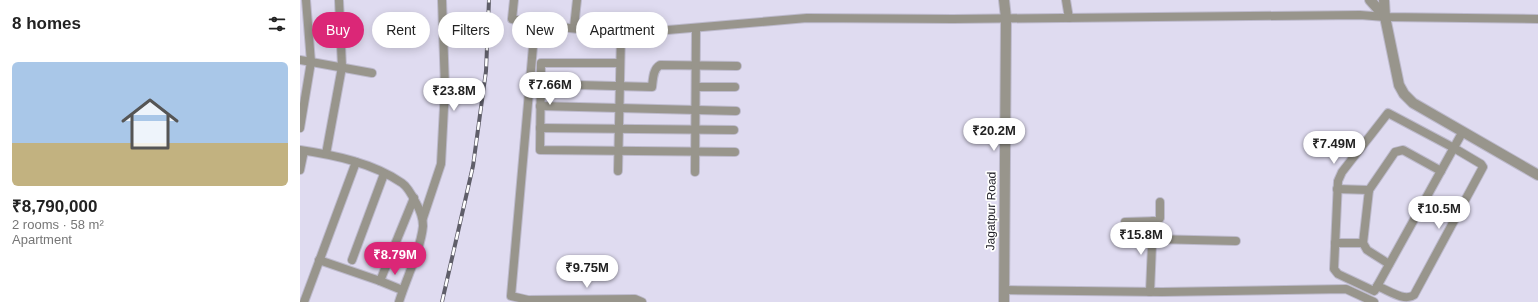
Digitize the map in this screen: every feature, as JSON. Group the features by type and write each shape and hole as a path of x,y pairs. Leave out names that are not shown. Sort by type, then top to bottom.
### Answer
{"street":[{"path":"300,128 311,62 306,0"},
{"path":"326,154 342,67 339,0"},
{"path":"399,302 421,237 423,218 441,164 446,88 442,0"},
{"path":"513,12 514,0"},
{"path":"568,27 574,27 576,0"},
{"name":"Jagatpur Road","path":"1004,0 1006,18 1004,302"},
{"path":"1066,0 1069,18"},
{"path":"1370,0 1384,17"},
{"path":"1384,0 1384,17 1399,85 1404,94 1413,103 1462,133 1538,175"},
{"path":"668,30 807,18 1069,18 1352,15 1384,17 1538,19"},
{"path":"695,172 696,28"},
{"path":"533,48 511,296 528,300 635,299 642,302"},
{"path":"618,171 621,48"},
{"path":"300,60 372,73"},
{"path":"620,63 541,63 540,150 735,152"},
{"path":"540,84 652,86 654,72 656,67 660,65 737,66"},
{"path":"696,87 734,87"},
{"path":"540,106 736,111"},
{"path":"1388,113 1454,148 1481,164 1482,171 1414,295 1405,298 1335,272 1337,189 1342,172 1388,113"},
{"path":"540,128 734,130"},
{"path":"1004,290 1150,292 1346,289 1372,301 1376,288 1462,133"},
{"path":"1389,264 1367,250 1363,244 1369,190 1395,152 1399,149 1441,171"},
{"path":"300,170 302,150 326,154 356,162 403,184 414,198 423,218"},
{"path":"304,302 356,162"},
{"path":"352,260 384,174"},
{"path":"1337,189 1369,190"},
{"path":"380,281 414,198"},
{"path":"1125,222 1158,221 1160,218 1160,202"},
{"path":"1150,292 1153,221"},
{"path":"1152,239 1236,241"},
{"path":"1335,243 1363,244"},
{"path":"319,260 402,290"}],"railway":[{"path":"442,302 473,166 486,71 489,0"}]}
